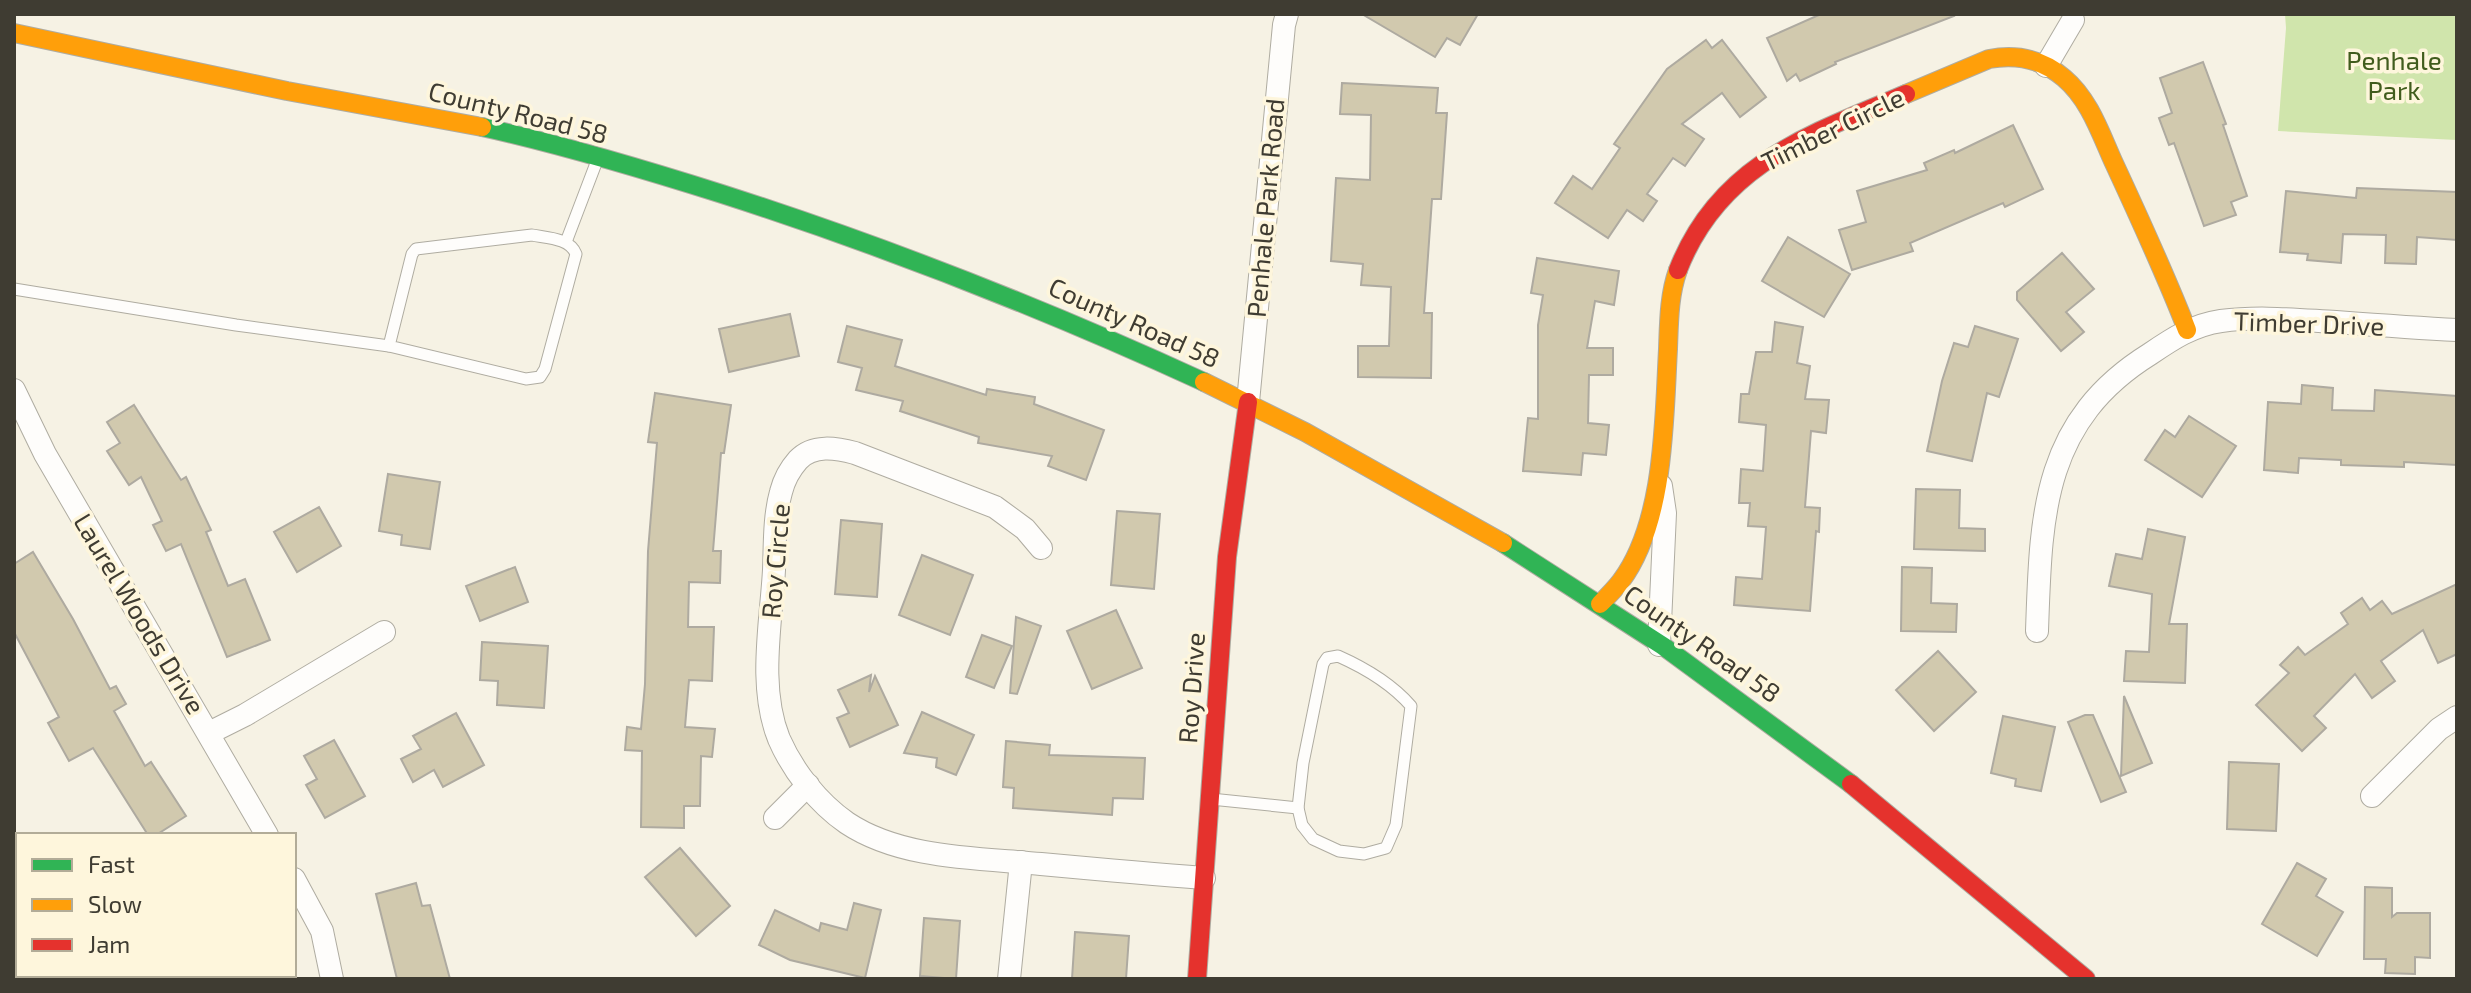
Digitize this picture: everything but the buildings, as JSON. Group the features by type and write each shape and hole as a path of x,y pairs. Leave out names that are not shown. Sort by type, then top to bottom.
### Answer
{"street":[{"path":"14,31 16,14"},
{"name":"Penhale Park Road","path":"1248,402 1280,57 1287,14"},
{"path":"2046,66 2073,20"},
{"name":"County Road 58","path":"14,31 286,90 447,120 598,158 786,215 923,263 1021,301 1248,402 1397,481 1600,604 1865,794 1963,872 2086,979"},
{"name":"Timber Circle","path":"1600,604 1616,592 1631,571 1659,474 1669,321 1675,278 1692,240 1728,190 1780,151 1812,134 1989,59 2007,54 2046,66 2063,77 2087,108 2164,268 2187,330"},
{"name":"Timber Drive","path":"2037,631 2043,513 2060,455 2083,415 2119,376 2187,330 2217,322 2287,319 2457,330"},
{"name":"Laurel Woods Drive","path":"14,390 45,454 266,833"},
{"name":"Roy Drive","path":"1197,979 1227,557 1248,402"},
{"name":"Roy Circle","path":"1041,548 1025,529 995,507 855,453 818,449 797,461 785,479 778,509 768,669 770,707 779,738 796,771 808,785 846,822 868,835 910,848 1021,862 1204,878"},
{"name":"Timber Circle","path":"1659,474 1665,513 1659,645"},
{"path":"209,733 245,715 384,632"},
{"path":"2372,796 2439,729 2457,717"},
{"path":"775,818 808,785"},
{"path":"1009,979 1021,862"},
{"path":"296,883 322,931 332,979"}],"lane":[{"path":"566,242 598,158"},
{"path":"14,289 389,346 526,379 540,377 545,369 576,254 574,248 566,242 532,235 416,249 412,254 389,346"},
{"path":"1338,656 1359,665 1387,684 1411,706 1396,825 1386,848 1364,854 1339,851 1313,839 1302,825 1298,808 1303,763 1323,664 1327,658 1338,656"},
{"path":"1210,799 1298,808"}],"green space":[{"name":"Penhale Park","path":"2285,14 2457,14 2457,140 2278,131"}],"traffic: fast":[{"path":"482,127 633,167 845,236 1026,305 1204,382"},
{"path":"1503,543 1663,646 1851,784"}],"traffic: slow":[{"path":"14,33 287,91 482,127"},
{"path":"1906,94 1989,59 2019,58 2038,62 2064,78 2093,116 2187,330"},
{"path":"1600,604 1621,581 1635,557 1654,500 1663,438 1670,309 1678,270"},
{"path":"1204,382 1305,432 1503,543"}],"traffic: jam":[{"path":"1678,270 1696,234 1718,203 1743,178 1803,139 1906,94"},
{"path":"1197,979 1227,557 1248,402"},
{"path":"1851,784 2086,979"}]}
